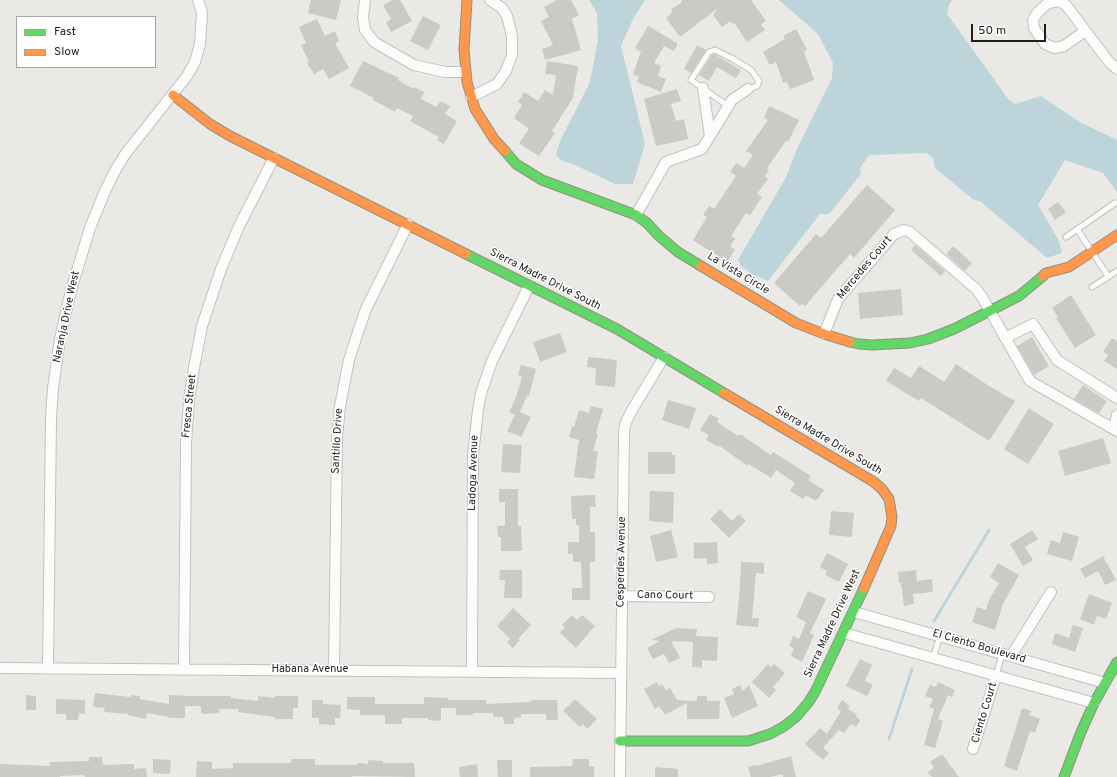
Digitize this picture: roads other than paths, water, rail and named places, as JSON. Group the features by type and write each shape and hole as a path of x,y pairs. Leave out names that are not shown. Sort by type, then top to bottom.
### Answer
{"street":[{"name":"Naranja Drive West","path":"48,668 50,418 60,339 71,290 90,228 115,171 126,153 187,76 195,62 200,44 202,13 198,0"},
{"path":"365,0 363,17 366,30 374,42 414,66 445,72 465,72"},
{"name":"La Vista Circle","path":"467,0 464,50 465,72 471,97 475,109 494,139 516,164 542,180 636,215 647,223 659,236 678,252 758,301 796,322 824,334 859,344 885,345 910,343 928,339 948,332 1019,296 1046,273 1069,267 1100,248 1117,235"},
{"path":"471,97 497,84 506,71 512,55 512,36 507,16 502,8 494,1 490,0"},
{"path":"1085,31 1064,46 1054,48 1045,44 1034,28 1033,20 1037,13 1048,3 1058,1 1066,5 1109,62 1117,69"},
{"path":"703,88 710,136"},
{"path":"636,215 666,162 702,149 732,100 748,89"},
{"name":"Sierra Madre Drive South","path":"172,95 210,124 274,158 617,329 874,482 882,489 889,499 891,508"},
{"name":"Fresca Street","path":"184,670 186,444 189,400 194,368 202,326 221,269 239,226 274,158"},
{"name":"Santillo Drive","path":"334,670 336,438 340,406 349,360 366,310 408,224"},
{"name":"Mercedes Court","path":"824,334 838,299 894,234 904,230 910,232 976,290 990,310"},
{"name":"Ladoga Avenue","path":"472,672 473,455 478,410 481,393 492,361 529,286"},
{"path":"990,310 1030,381 1116,430 1117,415"},
{"path":"1005,338 1033,324 1057,360 1117,398"},
{"name":"Cesperdes Avenue","path":"620,777 620,673 624,431 626,422 632,410 664,357"},
{"name":"Sierra Madre Drive West","path":"620,741 748,741 770,734 783,727 796,717 816,692 854,612 891,526 891,508"},
{"path":"1006,655 1051,592"},
{"name":"Cano Court","path":"622,596 709,597"},
{"name":"El Ciento Boulevard","path":"854,612 1105,683"},
{"name":"El Ciento Boulevard","path":"844,633 1094,703"},
{"path":"1064,777 1094,703 1116,666"},
{"name":"Habana Avenue","path":"0,668 620,673"},
{"name":"Ciento Court","path":"973,749 996,676"}],"lane":[{"path":"728,106 691,80 706,55 712,50 733,58 751,70 759,82 757,86 748,89"},
{"path":"1066,237 1115,203"},
{"path":"1077,229 1108,276"},
{"path":"1092,287 1117,271"},
{"path":"933,658 940,636"},
{"path":"996,676 1006,655"}],"water":[{"path":"589,0 645,0 633,19 621,46 645,144 633,184 615,184 573,164 562,161 556,155 560,141 589,84 593,67 598,39 597,13"},
{"path":"779,0 953,0 950,2 947,14 1009,100 1015,104 1041,96 1080,122 1117,140 1117,192 1103,173 1065,160 1038,205 1058,239 1062,253 1047,258 980,201 974,200 935,168 933,158 926,153 869,155 860,168 861,174 829,214 820,214 768,281 752,274 741,266 738,260 786,177 797,149 832,78 833,63 818,34"}],"waterway":[{"path":"934,621 989,530"},
{"path":"889,739 912,669"}]}
